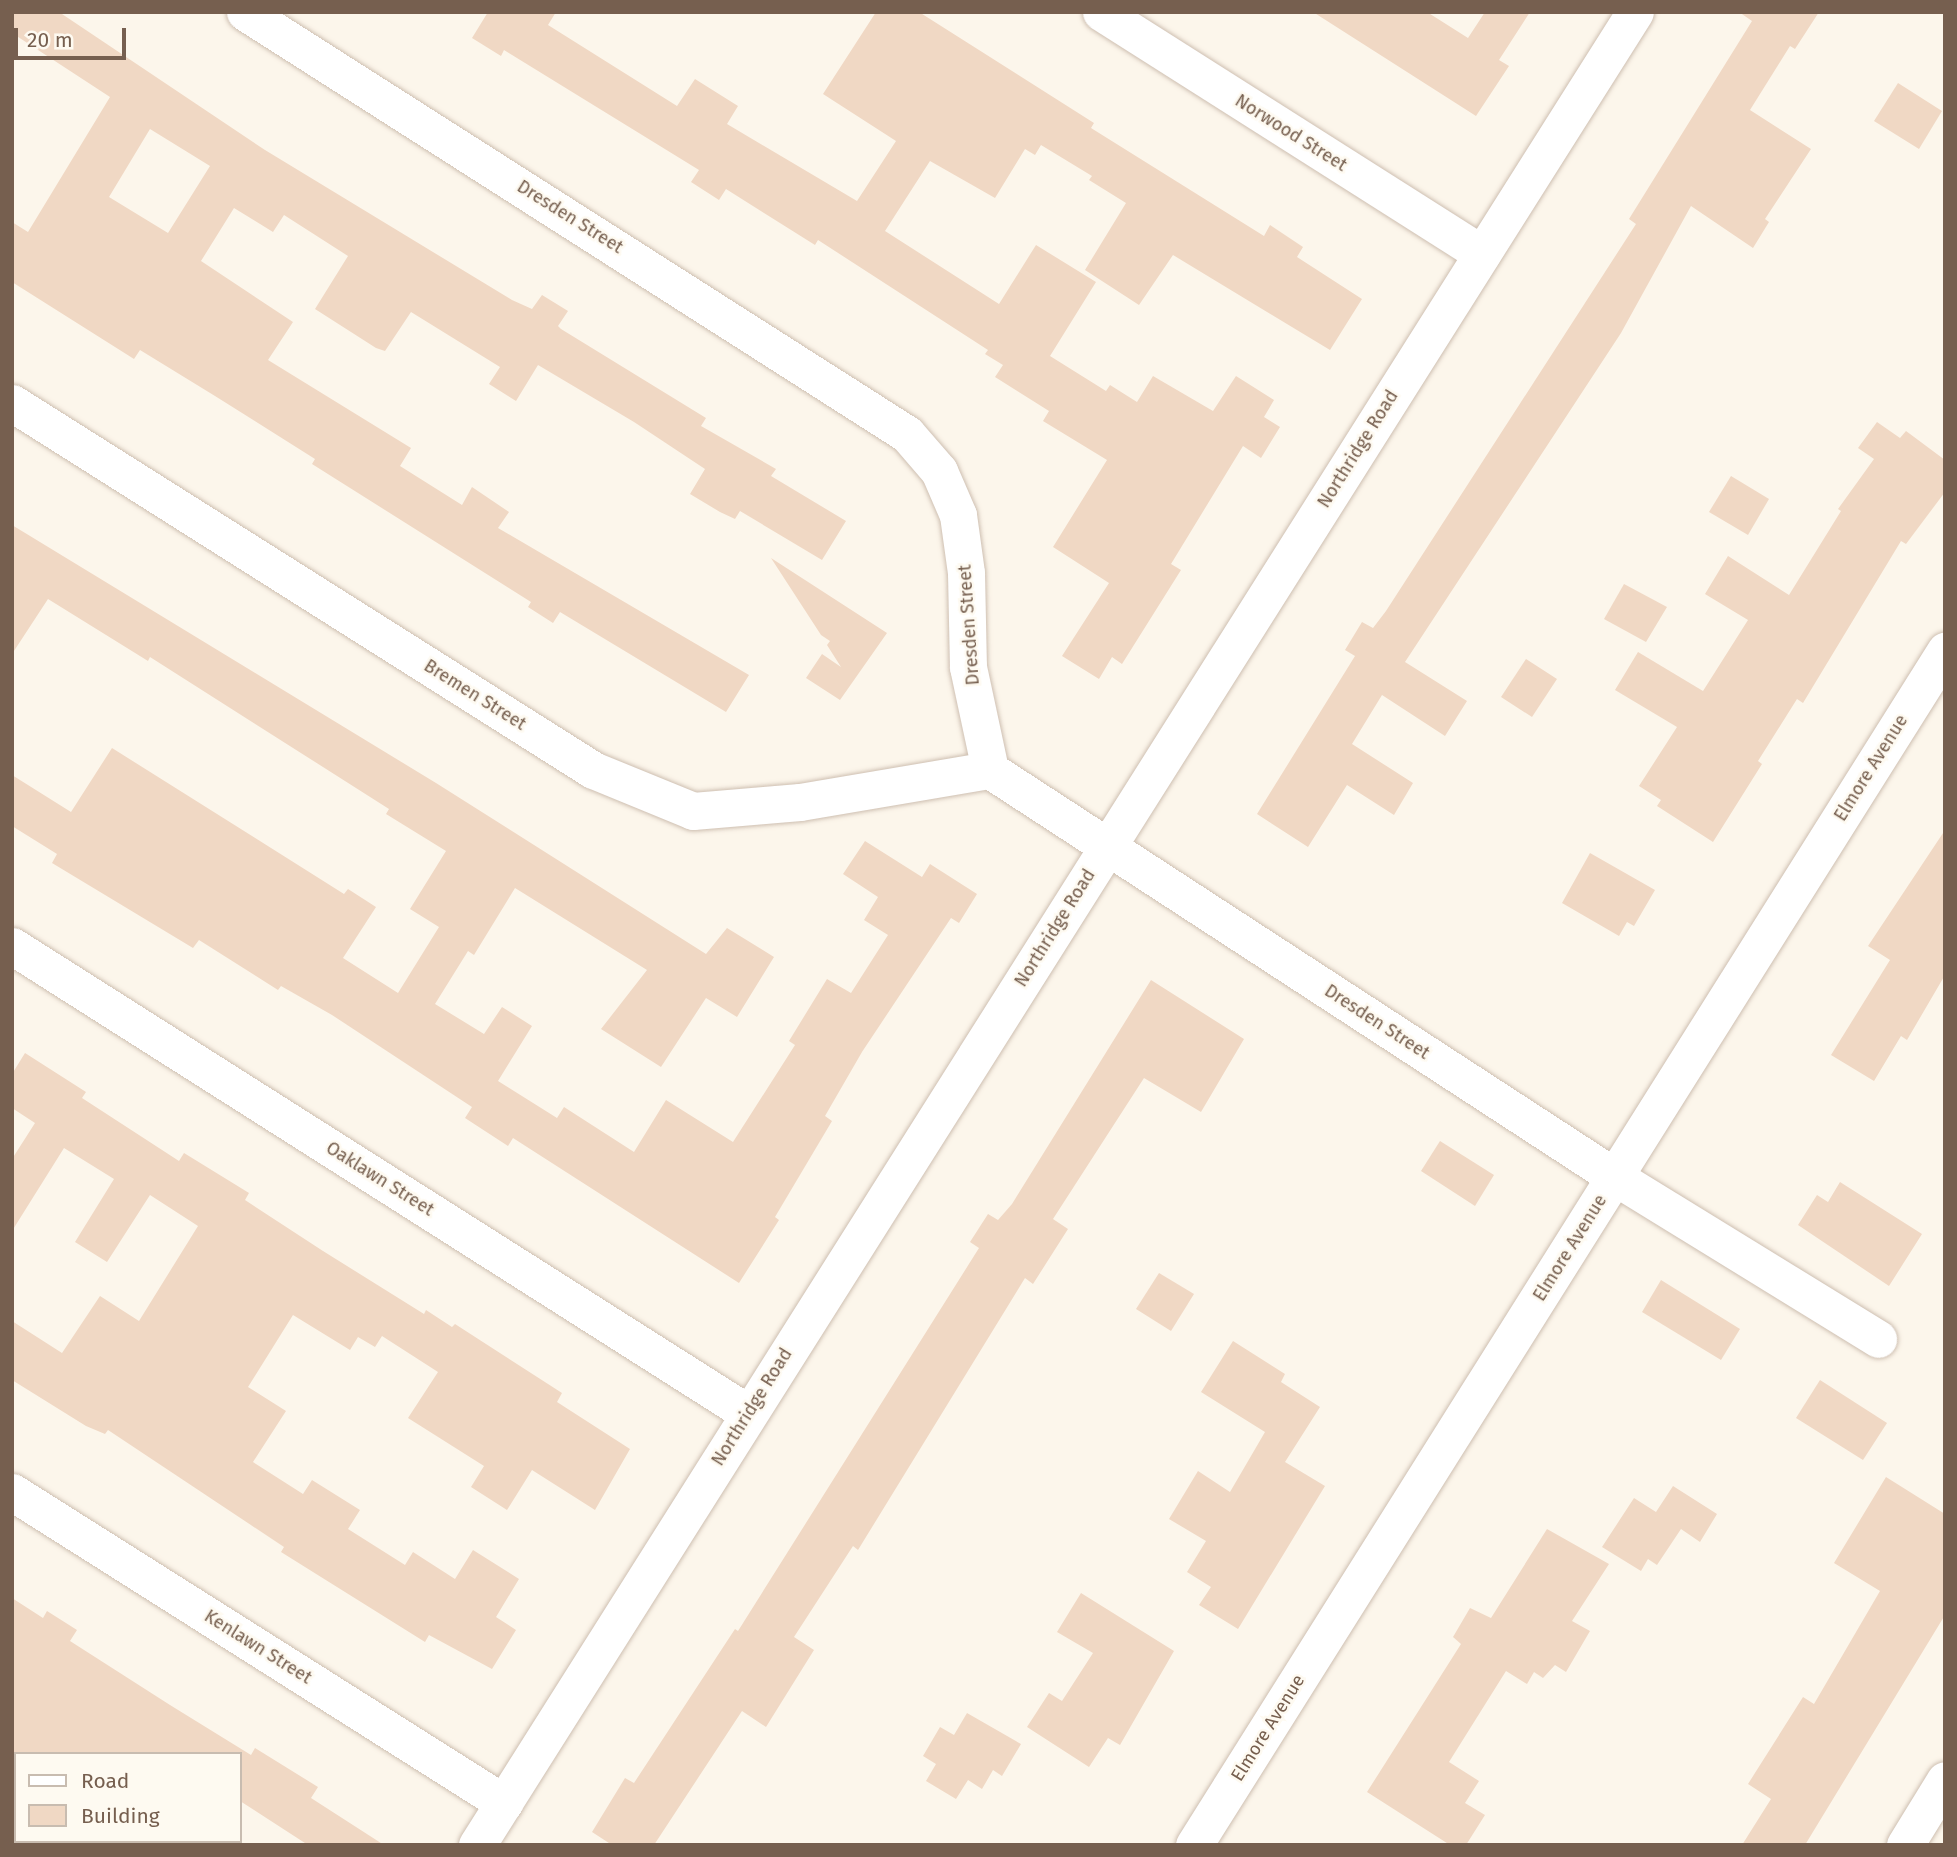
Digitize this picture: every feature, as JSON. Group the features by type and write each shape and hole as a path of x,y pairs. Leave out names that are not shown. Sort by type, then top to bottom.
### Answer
{"street":[{"name":"Dresden Street","path":"246,12 907,434 939,471 958,515 967,573 968,667 990,770 1615,1177 1878,1339"},
{"name":"Norwood Street","path":"1101,12 1482,254"},
{"name":"Northridge Road","path":"477,1845 1635,12"},
{"name":"Bremen Street","path":"12,403 593,770 693,811 800,802 990,770"},
{"name":"Elmore Avenue","path":"1194,1845 1945,651"},
{"name":"Oaklawn Street","path":"12,946 748,1413"},
{"name":"Kenlawn Street","path":"12,1492 504,1803"},
{"path":"1905,1845 1945,1780"}],"building":[{"path":"12,12 59,12 265,150 512,300 532,309 542,295 568,311 558,326 561,329 706,418 701,426 776,469 771,476 846,521 822,560 740,511 735,519 720,512 690,494 705,469 634,422 538,365 516,401 489,384 500,367 411,312 385,351 376,348 315,309 348,256 284,215 273,232 234,208 201,261 293,322 268,360 411,448 400,466 462,505 472,487 509,512 498,528 749,675 726,712 560,612 553,623 528,607 531,602 312,464 315,459 140,350 134,359 12,282 12,222 28,232 110,97 12,33","holes":["150,129 210,166 168,233 109,197"]},
{"path":"488,12 556,12 548,25 677,106 695,79 738,106 727,124 857,201 896,141 823,94 876,12 919,12 1094,123 1091,128 1264,236 1270,225 1303,247 1297,257 1362,299 1330,350 1173,255 1139,305 1085,270 1126,203 1089,180 1092,176 1041,145 1035,155 1025,149 995,198 930,161 885,231 999,304 1036,245 1096,282 1050,356 1106,391 1110,385 1137,402 1153,376 1213,411 1236,376 1274,400 1264,417 1280,427 1261,458 1243,446 1171,564 1181,570 1122,664 1112,657 1099,679 1062,656 1109,583 1053,547 1107,460 1043,421 1049,411 995,377 1003,365 985,354 988,350 818,240 815,245 726,189 719,200 691,182 699,170 504,50 501,56 472,38"},
{"path":"1313,12 1427,12 1468,38 1485,12 1530,12 1499,60 1509,66 1476,116"},
{"path":"1739,12 1819,12 1795,49 1790,46 1750,110 1811,149 1765,219 1769,222 1753,248 1691,206 1621,333 1405,662 1467,701 1445,736 1382,695 1352,744 1413,783 1394,815 1347,785 1308,847 1257,814 1355,656 1345,650 1362,622 1373,628 1386,611 1636,224 1629,219 1752,21"},
{"path":"1898,83 1942,111 1919,149 1874,121"},
{"path":"1877,422 1900,438 1906,431 1945,460 1945,492 1906,544 1901,541 1803,703 1797,699 1758,761 1762,764 1713,842 1657,806 1661,800 1639,786 1677,727 1615,690 1638,652 1703,691 1748,620 1705,594 1728,556 1789,595 1841,511 1838,509 1874,459 1858,448"},
{"path":"1731,476 1769,499 1748,535 1709,512"},
{"path":"12,525 436,783 706,954 727,928 774,957 737,1017 706,998 661,1067 601,1029 647,970 515,888 474,955 468,951 435,1004 484,1034 502,1007 532,1026 498,1081 557,1118 564,1107 634,1152 666,1100 733,1142 795,1045 789,1041 827,979 851,993 888,935 864,920 878,897 843,874 865,841 922,877 930,864 977,894 959,923 951,918 862,1052 825,1116 832,1121 775,1217 779,1220 739,1283 513,1138 508,1146 465,1118 472,1107 332,1015 281,986 278,990 199,940 193,948 52,863 57,854 12,826 12,775 71,812 112,748 344,894 348,889 376,907 343,958 398,993 439,927 410,909 446,851 386,814 389,809 150,657 148,661 48,599 12,654"},
{"path":"771,558 887,633 840,700 806,678 822,654 841,667 827,645 830,641 821,635"},
{"path":"1624,584 1667,607 1646,642 1604,619"},
{"path":"1526,659 1557,679 1532,717 1501,697"},
{"path":"1945,830 1945,975 1907,1040 1901,1036 1874,1081 1831,1055 1890,960 1868,946"},
{"path":"1590,853 1655,890 1634,926 1627,922 1619,936 1562,903"},
{"path":"1151,980 1244,1039 1201,1112 1144,1078 1053,1219 1068,1229 1033,1284 1025,1278 858,1550 853,1546 794,1637 814,1650 766,1727 742,1711 654,1845 612,1845 592,1832 625,1778 634,1783 735,1629 738,1631 979,1248 970,1242 988,1214 998,1220 1012,1204"},
{"path":"25,1053 86,1092 82,1098 179,1161 184,1153 249,1193 245,1200 323,1251 424,1314 426,1310 452,1327 455,1324 562,1393 557,1402 630,1449 595,1510 532,1470 507,1510 471,1487 484,1466 408,1418 438,1372 382,1336 375,1347 358,1337 350,1350 293,1315 248,1387 286,1411 253,1462 303,1494 312,1480 360,1510 348,1529 405,1565 413,1552 455,1579 473,1550 519,1579 496,1617 516,1630 492,1669 429,1635 425,1642 281,1552 284,1547 108,1430 105,1434 86,1426 12,1380 12,1321 62,1353 100,1296 139,1321 198,1226 150,1195 107,1262 75,1242 114,1179 64,1148 12,1231 12,1159 35,1123 12,1108 12,1074"},
{"path":"1440,1141 1494,1175 1475,1206 1421,1171"},
{"path":"1840,1182 1922,1234 1889,1286 1798,1225 1817,1195 1828,1202"},
{"path":"1159,1273 1194,1294 1171,1331 1136,1309"},
{"path":"1661,1280 1740,1329 1721,1360 1642,1312"},
{"path":"1233,1341 1285,1374 1281,1382 1320,1407 1285,1462 1325,1486 1238,1629 1199,1605 1211,1587 1187,1572 1206,1541 1169,1519 1198,1471 1230,1492 1265,1432 1201,1392"},
{"path":"1820,1380 1887,1423 1863,1460 1796,1418"},
{"path":"1886,1477 1945,1514 1945,1615 1805,1845 1742,1845 1771,1799 1748,1784 1803,1697 1814,1704 1880,1591 1834,1563"},
{"path":"1673,1486 1717,1514 1700,1542 1681,1529 1657,1565 1648,1559 1641,1571 1602,1547 1634,1498 1656,1512"},
{"path":"1547,1529 1609,1564 1572,1621 1590,1631 1566,1672 1555,1665 1543,1678 1534,1672 1527,1684 1506,1671 1449,1762 1479,1781 1465,1803 1485,1815 1466,1845 1450,1845 1367,1792 1461,1644 1453,1637 1470,1608 1491,1618"},
{"path":"1081,1593 1174,1651 1120,1745 1108,1738 1089,1767 1027,1727 1049,1693 1062,1701 1093,1653 1057,1632"},
{"path":"12,1598 43,1618 47,1611 77,1630 70,1641 170,1705 251,1755 255,1748 318,1787 311,1798 384,1845 308,1845 242,1802 242,1752 12,1754"},
{"path":"967,1713 1021,1744 1002,1776 993,1770 982,1789 968,1780 956,1799 926,1781 936,1764 923,1756 940,1727 954,1735"}]}
